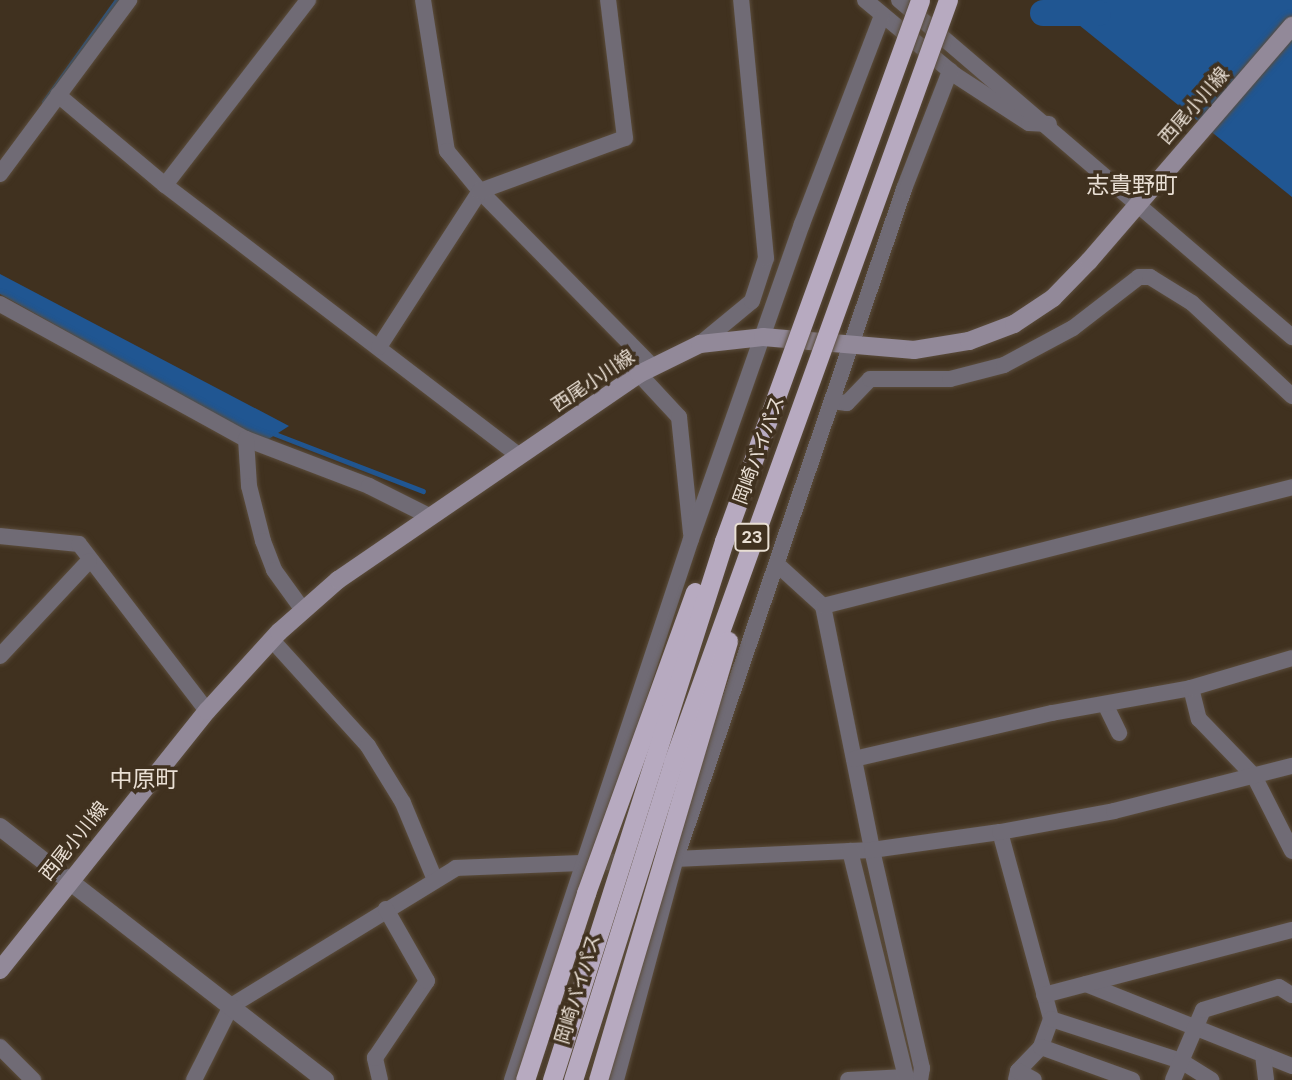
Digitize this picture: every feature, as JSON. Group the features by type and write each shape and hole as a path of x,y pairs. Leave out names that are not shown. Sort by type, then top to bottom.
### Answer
{"highway":[{"name":"岡崎バイパス","path":"552,1080 724,541 920,0"},
{"name":"岡崎バイパス","path":"573,1080 673,762 948,0"},
{"name":"23","path":"525,1080 636,750 710,551 724,541"},
{"name":"23","path":"598,1080 734,620 730,599"}],"main road":[{"name":"西尾小川線","path":"0,970 68,880 207,711 272,640 338,580 646,371 700,344 763,337 849,346 934,348 1014,324 1074,278 1292,26"}],"street":[{"path":"0,174 129,0"},
{"path":"165,185 308,0"},
{"path":"424,0 442,137 447,151 480,191 646,371 679,417 691,539"},
{"path":"379,347 480,191 625,138 608,0"},
{"path":"700,344 752,301 766,258 741,0"},
{"path":"865,0 881,18 950,71 1029,123 1049,124"},
{"path":"899,0 1139,200 1292,337"},
{"path":"512,1080 691,539 881,18"},
{"path":"616,1080 676,858 779,566 849,346 950,71"},
{"path":"58,95 165,185 519,456"},
{"path":"832,401 847,403 870,379 950,379 1004,365 1063,335 1139,277 1150,277 1192,303 1292,396"},
{"path":"0,304 246,439 369,486 429,516"},
{"path":"1255,306 1292,351"},
{"path":"246,439 249,486 263,541 274,570 303,611"},
{"path":"823,606 1292,487"},
{"path":"0,536 79,544 89,561 207,711"},
{"path":"0,656 89,561"},
{"path":"779,566 823,606 872,850 922,1068 920,1080"},
{"path":"272,640 368,746 403,803 435,880"},
{"path":"853,759 1052,713 1106,706 1191,688 1292,659"},
{"path":"1191,688 1199,719 1254,776 1292,851"},
{"path":"1106,706 1119,733"},
{"path":"194,1080 231,1006 456,868 581,865 676,858 872,850 1000,832 1114,811 1292,765"},
{"path":"0,827 325,1080"},
{"path":"1000,832 1051,1019 1041,1047 1017,1076 1034,1080"},
{"path":"848,1080 906,1077 850,850"},
{"path":"380,1080 375,1058 427,981 386,909"},
{"path":"1044,995 1292,930"},
{"path":"1086,984 1292,1066"},
{"path":"1172,1080 1203,1010 1279,988 1292,995"},
{"path":"1051,1019 1181,1061 1212,1080"},
{"path":"0,1047 33,1080"},
{"path":"1041,1047 1132,1080"},
{"path":"1263,1055 1266,1080"}],"water":[{"path":"1048,0 1292,0 1292,197"},
{"path":"0,274 289,426 264,442 0,294"}],"waterway":[{"path":"44,102 117,0"},
{"path":"1043,13 1098,13"},
{"path":"270,432 423,491"}],"district":[{"name":"志貴野町","path":"1132,185"},
{"name":"中原町","path":"144,779"}]}
